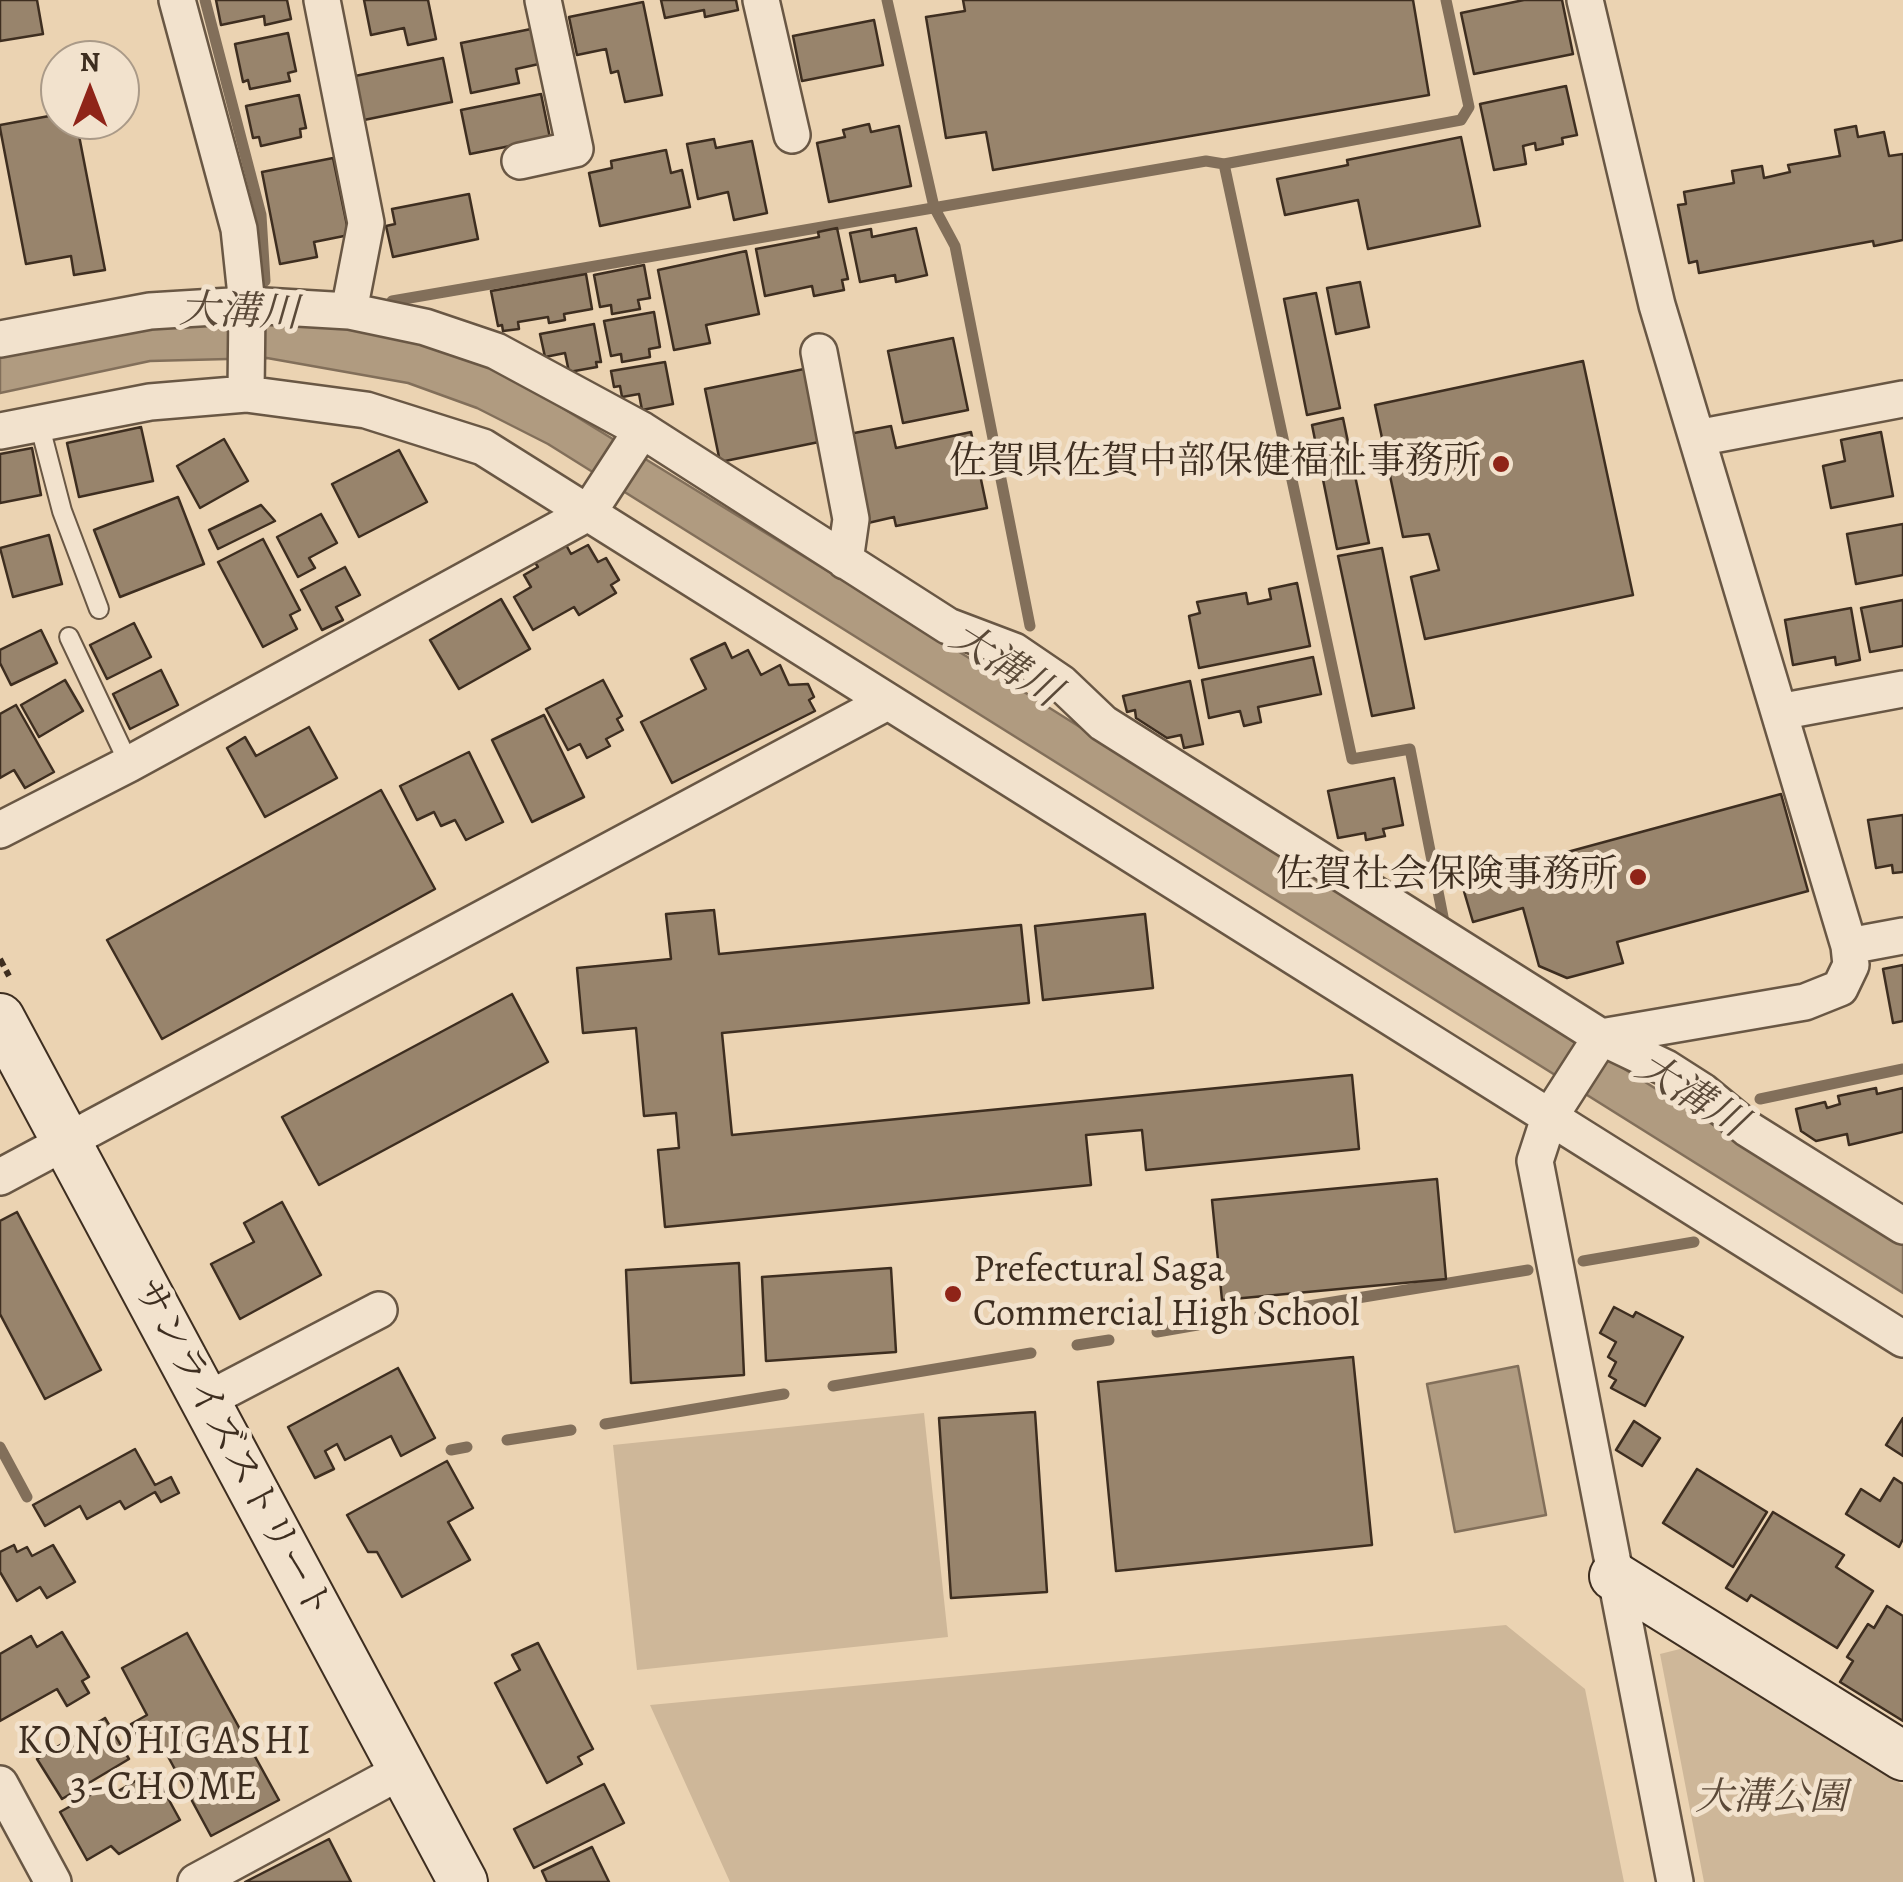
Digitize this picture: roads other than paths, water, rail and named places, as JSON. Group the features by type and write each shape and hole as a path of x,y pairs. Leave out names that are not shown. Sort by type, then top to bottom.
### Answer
{"street":[{"path":"177,0 239,230 247,305 246,382"},
{"path":"322,0 366,223 349,311"},
{"path":"520,161 575,149 542,0"},
{"path":"761,0 792,135"},
{"path":"1585,0 1657,305 1849,946 1851,966 1840,988 1805,1002 1600,1037 1557,1106 1534,1161 1675,1882"},
{"path":"0,340 150,310 247,305 349,311 426,327 496,351 642,430 948,626 1014,651 1061,683 1103,723 1600,1037 1666,1068 1702,1091 1748,1129 1903,1226"},
{"path":"819,352 852,519 845,562"},
{"path":"0,431 246,382 366,410 483,447 595,502 887,702 1557,1106 1903,1339"},
{"path":"1697,438 1903,399"},
{"path":"0,830 129,764 595,502 642,430"},
{"path":"1779,712 1903,689"},
{"path":"0,1177 887,702"},
{"path":"1849,946 1903,936"},
{"name":"サンライズストリート","path":"0,1018 463,1882"},
{"path":"206,1401 379,1310"},
{"path":"1614,1576 1903,1756"},
{"path":"196,1882 402,1770"},
{"path":"0,1784 53,1882"}],"lane":[{"path":"39,423 62,511 99,609"},
{"path":"69,637 129,764"}],"waterway":[{"name":"大溝川","path":"205,0 261,215 265,281"},
{"path":"887,0 934,207 955,246 1030,626"},
{"path":"1446,0 1469,107 1461,120 1224,164 1352,759 1410,749 1446,932"},
{"path":"392,301 1206,161 1224,164"},
{"name":"大溝川","path":"1760,1099 1903,1069"},
{"path":"1583,1261 1694,1242"},
{"path":"1260,1314 1528,1270"},
{"path":"1157,1332 1209,1323"},
{"path":"1077,1345 1109,1340"},
{"path":"833,1386 1031,1353"},
{"path":"605,1424 784,1394"},
{"path":"507,1440 571,1430"},
{"path":"0,1447 27,1497"},
{"path":"451,1450 467,1447"}],"place":[{"name":"佐賀県佐賀中部保健福祉事務所","path":"1501,464"},
{"name":"佐賀社会保険事務所","path":"1638,877"},
{"name":"Prefectural Saga Commercial High School","path":"953,1294"}],"district":[{"name":"KONOHIGASHI 3-CHOME","path":"165,1766"}],"park label":[{"name":"大溝公園","path":"1771,1800"}]}
